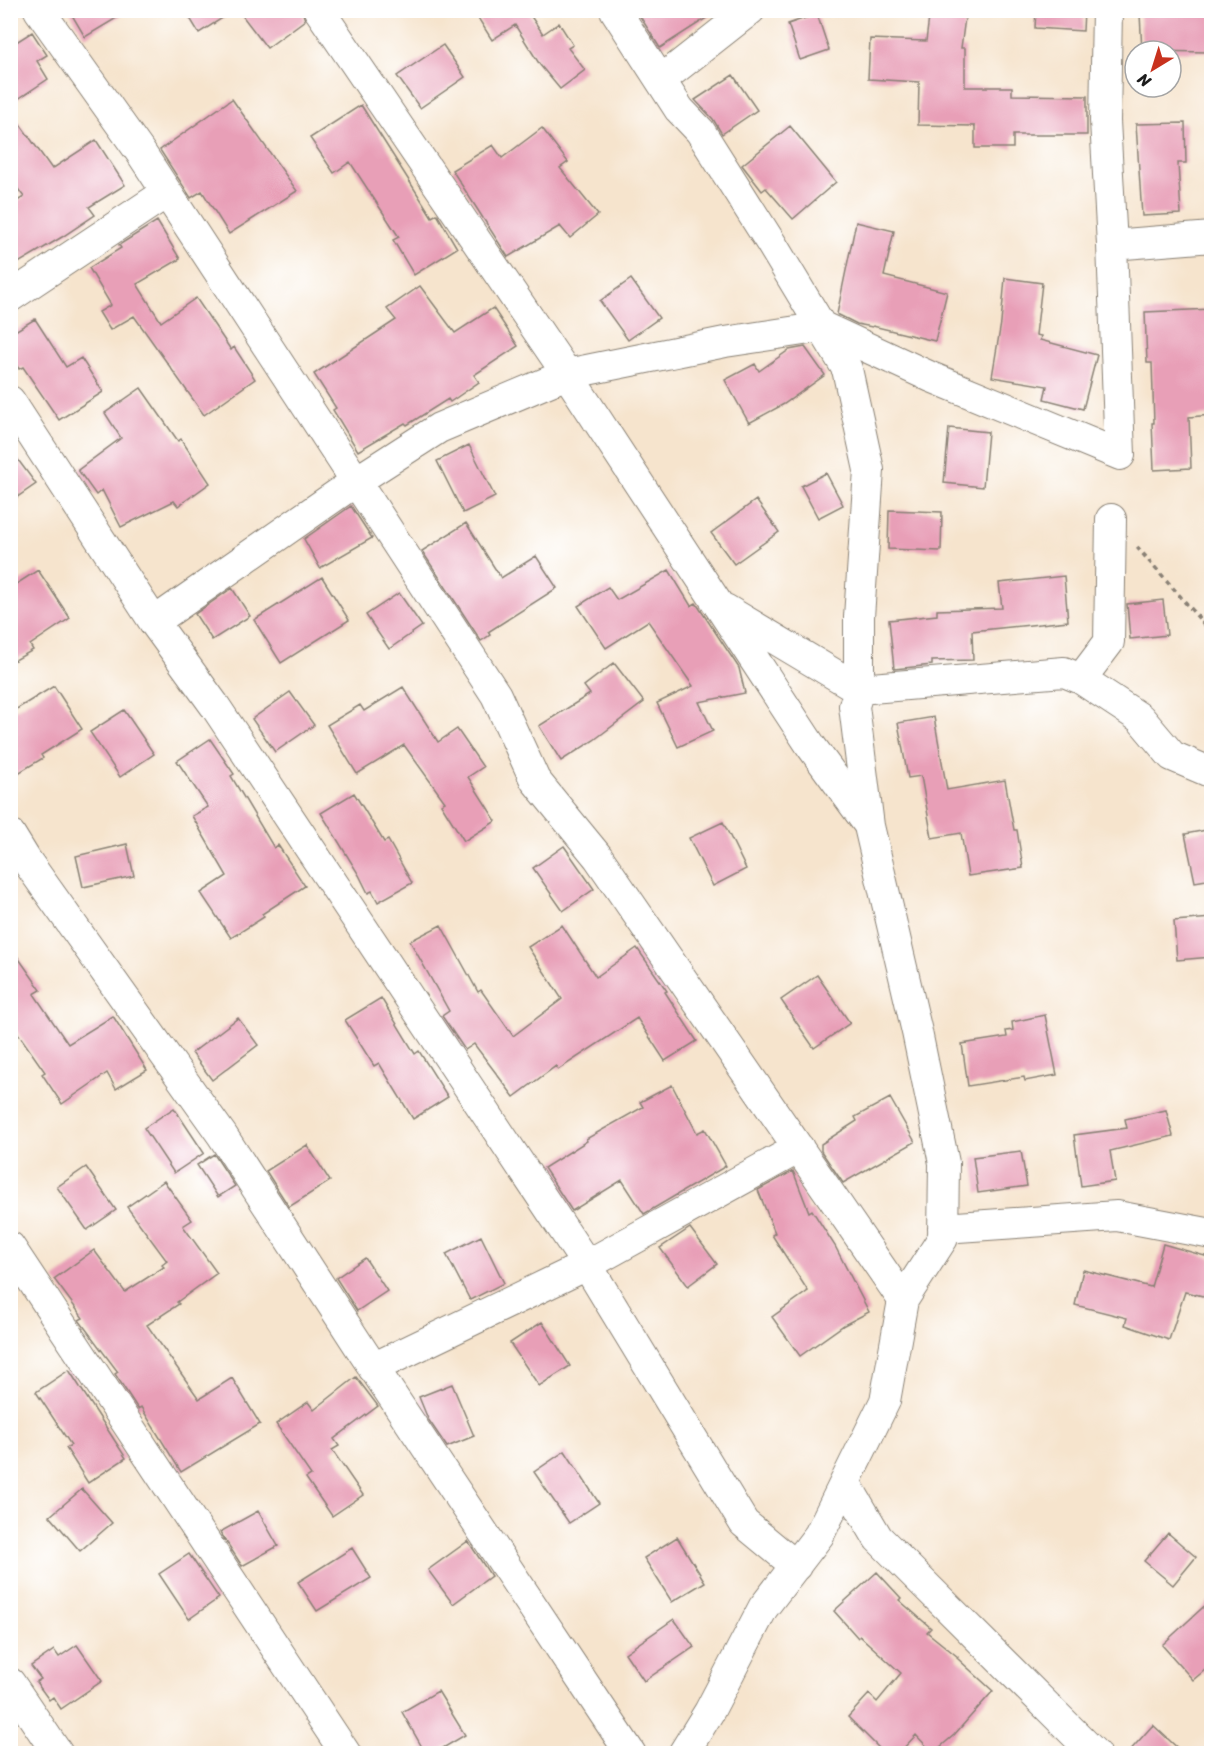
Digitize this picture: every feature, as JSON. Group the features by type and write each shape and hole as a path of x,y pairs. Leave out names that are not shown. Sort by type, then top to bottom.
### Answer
{"street":[{"path":"39,10 166,193 496,695 535,780 598,857 903,1300"},
{"path":"320,10 567,374 811,746 869,826"},
{"path":"615,10 679,109 700,131 847,369 868,470 859,617 859,688 854,706 869,826 917,1032 944,1163 943,1238 903,1300 885,1401 819,1535 763,1608 709,1712 682,1754"},
{"path":"661,80 750,10"},
{"path":"154,622 356,482 439,428 567,374 725,342 823,327 931,377 1120,455 1105,121 1107,10"},
{"path":"10,297 166,193"},
{"path":"1112,245 1212,237"},
{"path":"10,401 154,622 215,706 587,1265 744,1523 796,1566"},
{"path":"1081,679 1109,642 1111,519"},
{"path":"719,605 859,688 1064,672 1081,679 1140,718 1173,756 1212,773"},
{"path":"10,834 222,1135 373,1368 631,1754"},
{"path":"373,1368 587,1265 799,1148"},
{"path":"943,1228 1118,1216 1212,1234"},
{"path":"10,1247 346,1754"},
{"path":"845,1482 878,1538 1095,1754"},
{"path":"10,1683 58,1754"}],"path":[{"path":"1111,519 1212,633"}],"building":[{"path":"69,10 130,10 85,37"},
{"path":"185,10 235,10 199,33"},
{"path":"238,10 302,10 305,20 267,48"},
{"path":"473,10 537,10 530,15 543,34 559,23 573,45 568,48 585,70 560,89 540,65 515,25 492,40"},
{"path":"636,10 719,10 660,48"},
{"path":"930,10 966,10 961,48 965,48 965,87 1012,87 1012,95 1087,96 1087,135 1013,135 1013,148 975,148 975,126 918,125 919,82 868,79 870,39 926,41"},
{"path":"1036,10 1084,10 1083,31 1035,28"},
{"path":"1157,10 1212,10 1212,52 1183,52 1183,39 1141,39 1140,14 1158,14"},
{"path":"817,14 829,50 800,60 788,24"},
{"path":"32,32 47,55 37,61 48,79 18,99 10,88 10,46"},
{"path":"443,45 465,77 420,108 397,76"},
{"path":"733,75 757,110 722,134 713,119 695,100"},
{"path":"232,99 297,191 229,234 202,191 191,198 160,150"},
{"path":"361,105 432,217 437,214 457,248 414,275 393,240 399,237 350,162 334,173 310,138"},
{"path":"10,110 52,169 96,140 125,185 89,207 95,215 10,268 10,205 24,197 10,178"},
{"path":"1185,123 1186,163 1178,163 1181,214 1142,216 1136,124"},
{"path":"790,126 836,182 793,219 766,188 762,191 742,165"},
{"path":"542,128 568,162 560,168 598,215 570,238 560,226 508,257 452,170 493,145 502,158"},
{"path":"157,221 180,259 137,284 161,322 196,298 231,350 234,347 255,379 204,415 134,316 110,330 99,312 111,305 89,268 121,248 119,245"},
{"path":"856,222 894,231 884,276 947,292 935,341 857,324 837,314"},
{"path":"1005,278 1042,283 1036,335 1041,336 1040,340 1097,355 1083,409 1044,399 1047,386 992,377 1001,323"},
{"path":"631,279 659,318 628,340 600,301"},
{"path":"420,286 455,333 493,308 518,346 474,375 479,382 450,402 448,399 407,425 405,423 358,451 333,410 336,408 314,374 396,320 387,309"},
{"path":"1212,309 1212,415 1189,417 1191,468 1154,470 1152,363 1147,363 1145,312"},
{"path":"35,319 66,367 81,358 103,392 59,420 23,367 19,369 10,356 10,334"},
{"path":"805,347 825,375 784,404 749,423 725,380 755,364 759,371 789,350"},
{"path":"141,388 178,441 181,439 210,483 178,506 174,501 121,527 102,490 96,495 78,470 121,438 105,413"},
{"path":"949,428 988,432 983,487 944,483"},
{"path":"469,445 495,497 463,513 437,461"},
{"path":"10,449 36,484 10,502"},
{"path":"826,473 843,505 818,518 801,486"},
{"path":"756,500 779,532 734,564 711,533"},
{"path":"351,506 372,538 320,568 304,539"},
{"path":"889,510 942,512 941,551 888,549"},
{"path":"466,523 501,578 536,556 557,588 488,632 490,635 481,641 422,551"},
{"path":"38,570 70,618 30,645 33,650 10,663 10,588"},
{"path":"669,570 691,606 696,603 739,668 745,693 699,702 713,731 678,747 657,703 693,686 648,621 606,648 578,606 608,587 617,600"},
{"path":"1064,576 1068,621 972,631 973,660 932,661 932,665 894,669 889,620 937,615 937,610 1002,608 999,583"},
{"path":"322,577 349,620 281,663 254,620"},
{"path":"232,588 250,616 212,640 195,614"},
{"path":"399,593 422,626 389,649 366,615"},
{"path":"1163,600 1167,635 1130,639 1127,604"},
{"path":"614,663 644,702 594,740 561,761 539,726 590,694 584,686"},
{"path":"54,686 82,729 41,755 43,758 10,778 10,713"},
{"path":"403,687 438,742 457,729 483,767 468,777 496,821 464,841 441,804 445,802 404,745 357,774 327,725 360,705 364,711"},
{"path":"290,692 314,725 275,752 252,719"},
{"path":"124,710 154,754 120,777 90,732"},
{"path":"934,717 947,790 1005,780 1023,868 968,876 961,833 932,838 921,776 908,778 898,723"},
{"path":"210,739 234,774 231,776 274,848 278,845 305,886 262,914 264,917 231,938 201,893 227,876 192,816 208,807 177,761"},
{"path":"354,793 384,842 388,840 412,883 378,902 372,891 368,893 321,813"},
{"path":"723,822 746,869 713,886 689,838"},
{"path":"1212,829 1212,879 1195,882 1185,834"},
{"path":"127,844 134,876 83,887 76,856"},
{"path":"564,846 594,889 563,911 533,868"},
{"path":"1212,918 1212,957 1177,960 1174,921"},
{"path":"441,925 478,992 481,990 513,1036 562,999 528,947 562,925 596,977 637,948 667,991 665,992 697,1041 665,1061 637,1018 558,1070 556,1066 514,1097 474,1044 465,1050 442,1016 449,1011 410,941"},
{"path":"10,946 41,990 34,994 68,1044 113,1016 147,1070 116,1089 107,1073 62,1104 42,1074 45,1072 10,1022"},
{"path":"817,975 850,1023 814,1048 781,1000"},
{"path":"381,998 415,1054 419,1051 448,1097 413,1119 379,1063 374,1066 345,1020"},
{"path":"1045,1015 1057,1075 1025,1081 1024,1077 968,1086 962,1044 1007,1037 1006,1031 1013,1030 1012,1022"},
{"path":"238,1018 258,1045 212,1080 192,1053"},
{"path":"672,1085 697,1133 705,1129 726,1166 644,1214 622,1180 572,1211 544,1168 587,1141 586,1139 643,1107 640,1102"},
{"path":"890,1098 915,1142 843,1183 821,1151 821,1144 857,1121 855,1117"},
{"path":"174,1108 204,1153 174,1173 144,1128"},
{"path":"1166,1110 1173,1136 1110,1151 1115,1181 1081,1186 1074,1135 1127,1128 1125,1119"},
{"path":"307,1145 330,1181 289,1207 266,1171"},
{"path":"1021,1151 1027,1186 978,1193 973,1157"},
{"path":"214,1154 235,1186 218,1197 197,1165"},
{"path":"86,1167 116,1210 87,1230 57,1187"},
{"path":"793,1171 809,1212 812,1210 835,1246 869,1312 844,1325 800,1356 772,1317 808,1291 772,1235 775,1233 758,1190"},
{"path":"164,1181 192,1220 183,1226 217,1273 177,1302 179,1304 147,1325 199,1399 232,1378 260,1424 181,1472 141,1407 138,1409 115,1374 118,1372 79,1320 83,1318 54,1279 94,1250 125,1292 164,1267 162,1265 167,1261 127,1207"},
{"path":"690,1228 717,1264 688,1286 660,1248"},
{"path":"481,1236 504,1283 470,1300 446,1254"},
{"path":"1163,1244 1212,1258 1212,1298 1185,1292 1169,1340 1125,1325 1127,1318 1075,1305 1083,1270 1151,1287"},
{"path":"365,1258 387,1291 357,1311 336,1278"},
{"path":"542,1322 570,1366 539,1386 510,1343"},
{"path":"69,1370 126,1458 88,1483 66,1448 71,1445 36,1392"},
{"path":"356,1377 378,1406 334,1439 339,1446 332,1450 363,1495 332,1516 306,1478 311,1475 276,1424 308,1402 314,1410"},
{"path":"452,1384 474,1436 447,1447 428,1419 419,1397"},
{"path":"565,1451 599,1503 569,1523 534,1472"},
{"path":"82,1489 112,1523 80,1551 50,1516"},
{"path":"258,1511 278,1546 242,1566 220,1532"},
{"path":"1168,1533 1196,1557 1173,1585 1144,1561"},
{"path":"677,1537 705,1582 672,1602 644,1558"},
{"path":"468,1541 491,1576 453,1604 428,1570"},
{"path":"352,1548 371,1578 317,1611 298,1582"},
{"path":"189,1554 219,1598 189,1619 159,1574"},
{"path":"877,1572 901,1598 899,1600 931,1628 927,1632 958,1657 993,1691 954,1735 933,1753 916,1735 898,1754 885,1754 848,1717 869,1694 877,1702 901,1673 860,1636 858,1638 834,1611"},
{"path":"1212,1599 1212,1664 1193,1680 1162,1645"},
{"path":"674,1619 694,1647 644,1681 625,1653"},
{"path":"77,1645 102,1681 61,1709 53,1697 49,1700 36,1682 41,1679 31,1666 54,1650 59,1657"},
{"path":"438,1691 465,1735 433,1754 426,1754 402,1712"},
{"path":"1153,1725 1184,1754 1127,1754"}]}
